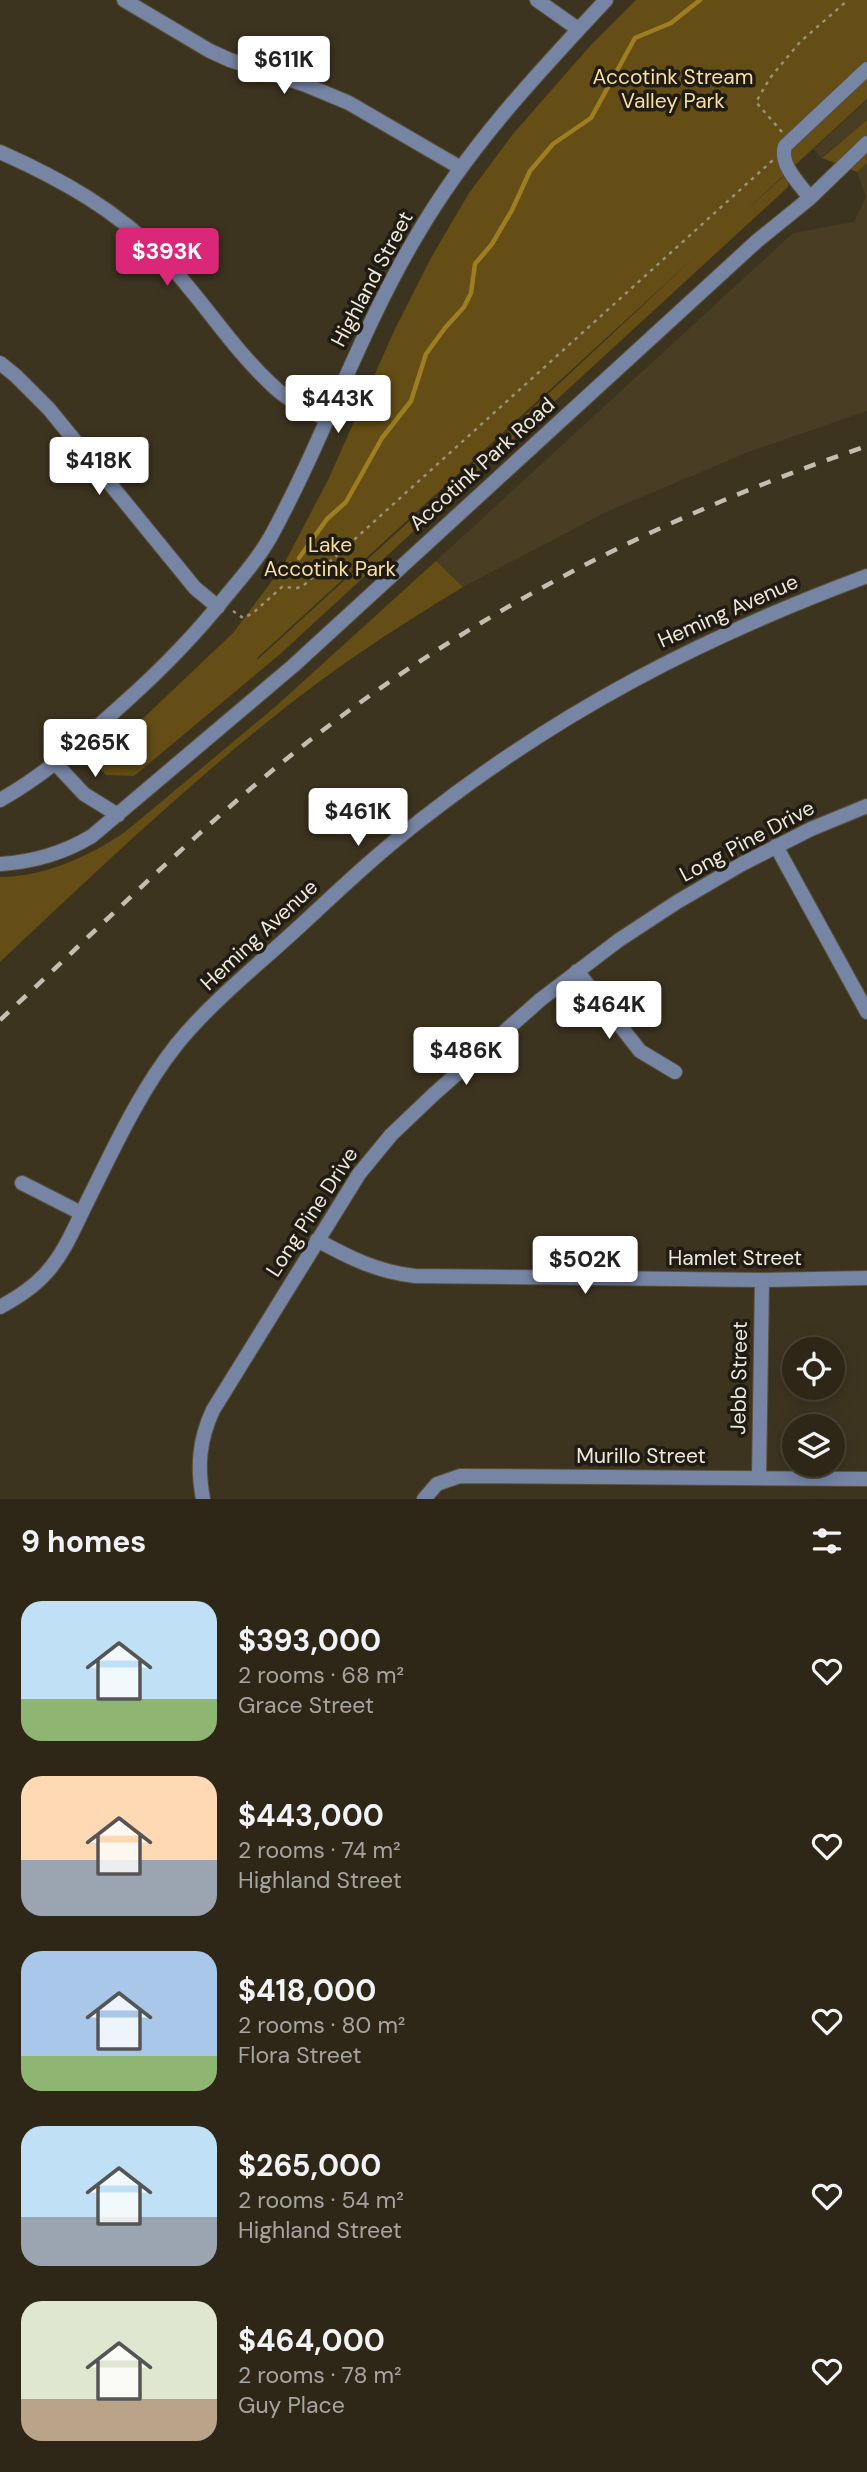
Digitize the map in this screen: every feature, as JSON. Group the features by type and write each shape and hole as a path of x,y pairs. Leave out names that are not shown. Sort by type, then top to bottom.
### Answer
{"street":[{"path":"124,0 210,51 349,103 459,167"},
{"path":"537,0 578,29"},
{"name":"Highland Street","path":"0,800 56,764 165,666 251,566 271,536 391,279 459,167 534,77 606,0"},
{"path":"810,198 787,165 786,146 867,69"},
{"name":"Accotink Park Road","path":"0,864 33,860 79,844 92,836 293,666 757,241 810,198 867,143"},
{"path":"0,152 71,186 120,219 193,290 272,386 295,404 326,419"},
{"path":"0,363 49,409 195,588 220,604"},
{"name":"Heming Avenue","path":"0,1307 33,1286 64,1249 136,1106 155,1075 189,1030 370,861 421,819 506,757 605,695 709,640 801,600 867,576"},
{"path":"56,764 84,794 118,814"},
{"name":"Long Pine Drive","path":"203,1499 199,1469 206,1425 359,1174 391,1135 504,1029 619,940 677,902 776,846 867,806"},
{"path":"776,846 867,1012"},
{"path":"578,971 640,1051 675,1072"},
{"path":"22,1183 81,1213"},
{"name":"Hamlet Street","path":"317,1240 375,1269 415,1276 762,1280 867,1278"},
{"name":"Jebb Street","path":"759,1478 762,1280"},
{"name":"Murillo Street","path":"424,1499 438,1484 460,1476 867,1479"}],"path":[{"path":"220,604 243,618 253,613 282,587 303,586 786,146 756,102 769,78 800,42 848,0"}],"shaded area":[{"path":"867,100 867,120 821,158 814,149"},
{"path":"867,163 867,411 751,451 606,512 463,587 436,561 793,233 854,222 866,197 857,172"}],"green space":[{"name":"Accotink Stream Valley Park","path":"636,0 867,0 867,99 744,212 791,170 788,187 279,655 134,776 106,775 95,764 233,633 283,566 329,478 394,331 432,256 469,193 513,134 590,46","holes":["699,253 504,435 257,660"]},
{"path":"867,120 867,163 857,172 822,158"},
{"path":"436,561 463,587 362,651 231,751 0,962 0,877 33,873 66,864 125,832 275,707"}],"waterway":[{"path":"299,558 327,519 346,502 382,438 411,401 426,354 464,307 471,293 475,264 492,244 530,171 553,144 591,118 635,38 671,23 700,0"}],"railway":[{"path":"0,1020 163,866 247,791 335,721 396,677 459,636 590,562 726,499 867,446"}],"park label":[{"name":"Lake Accotink Park","path":"330,557"}]}
